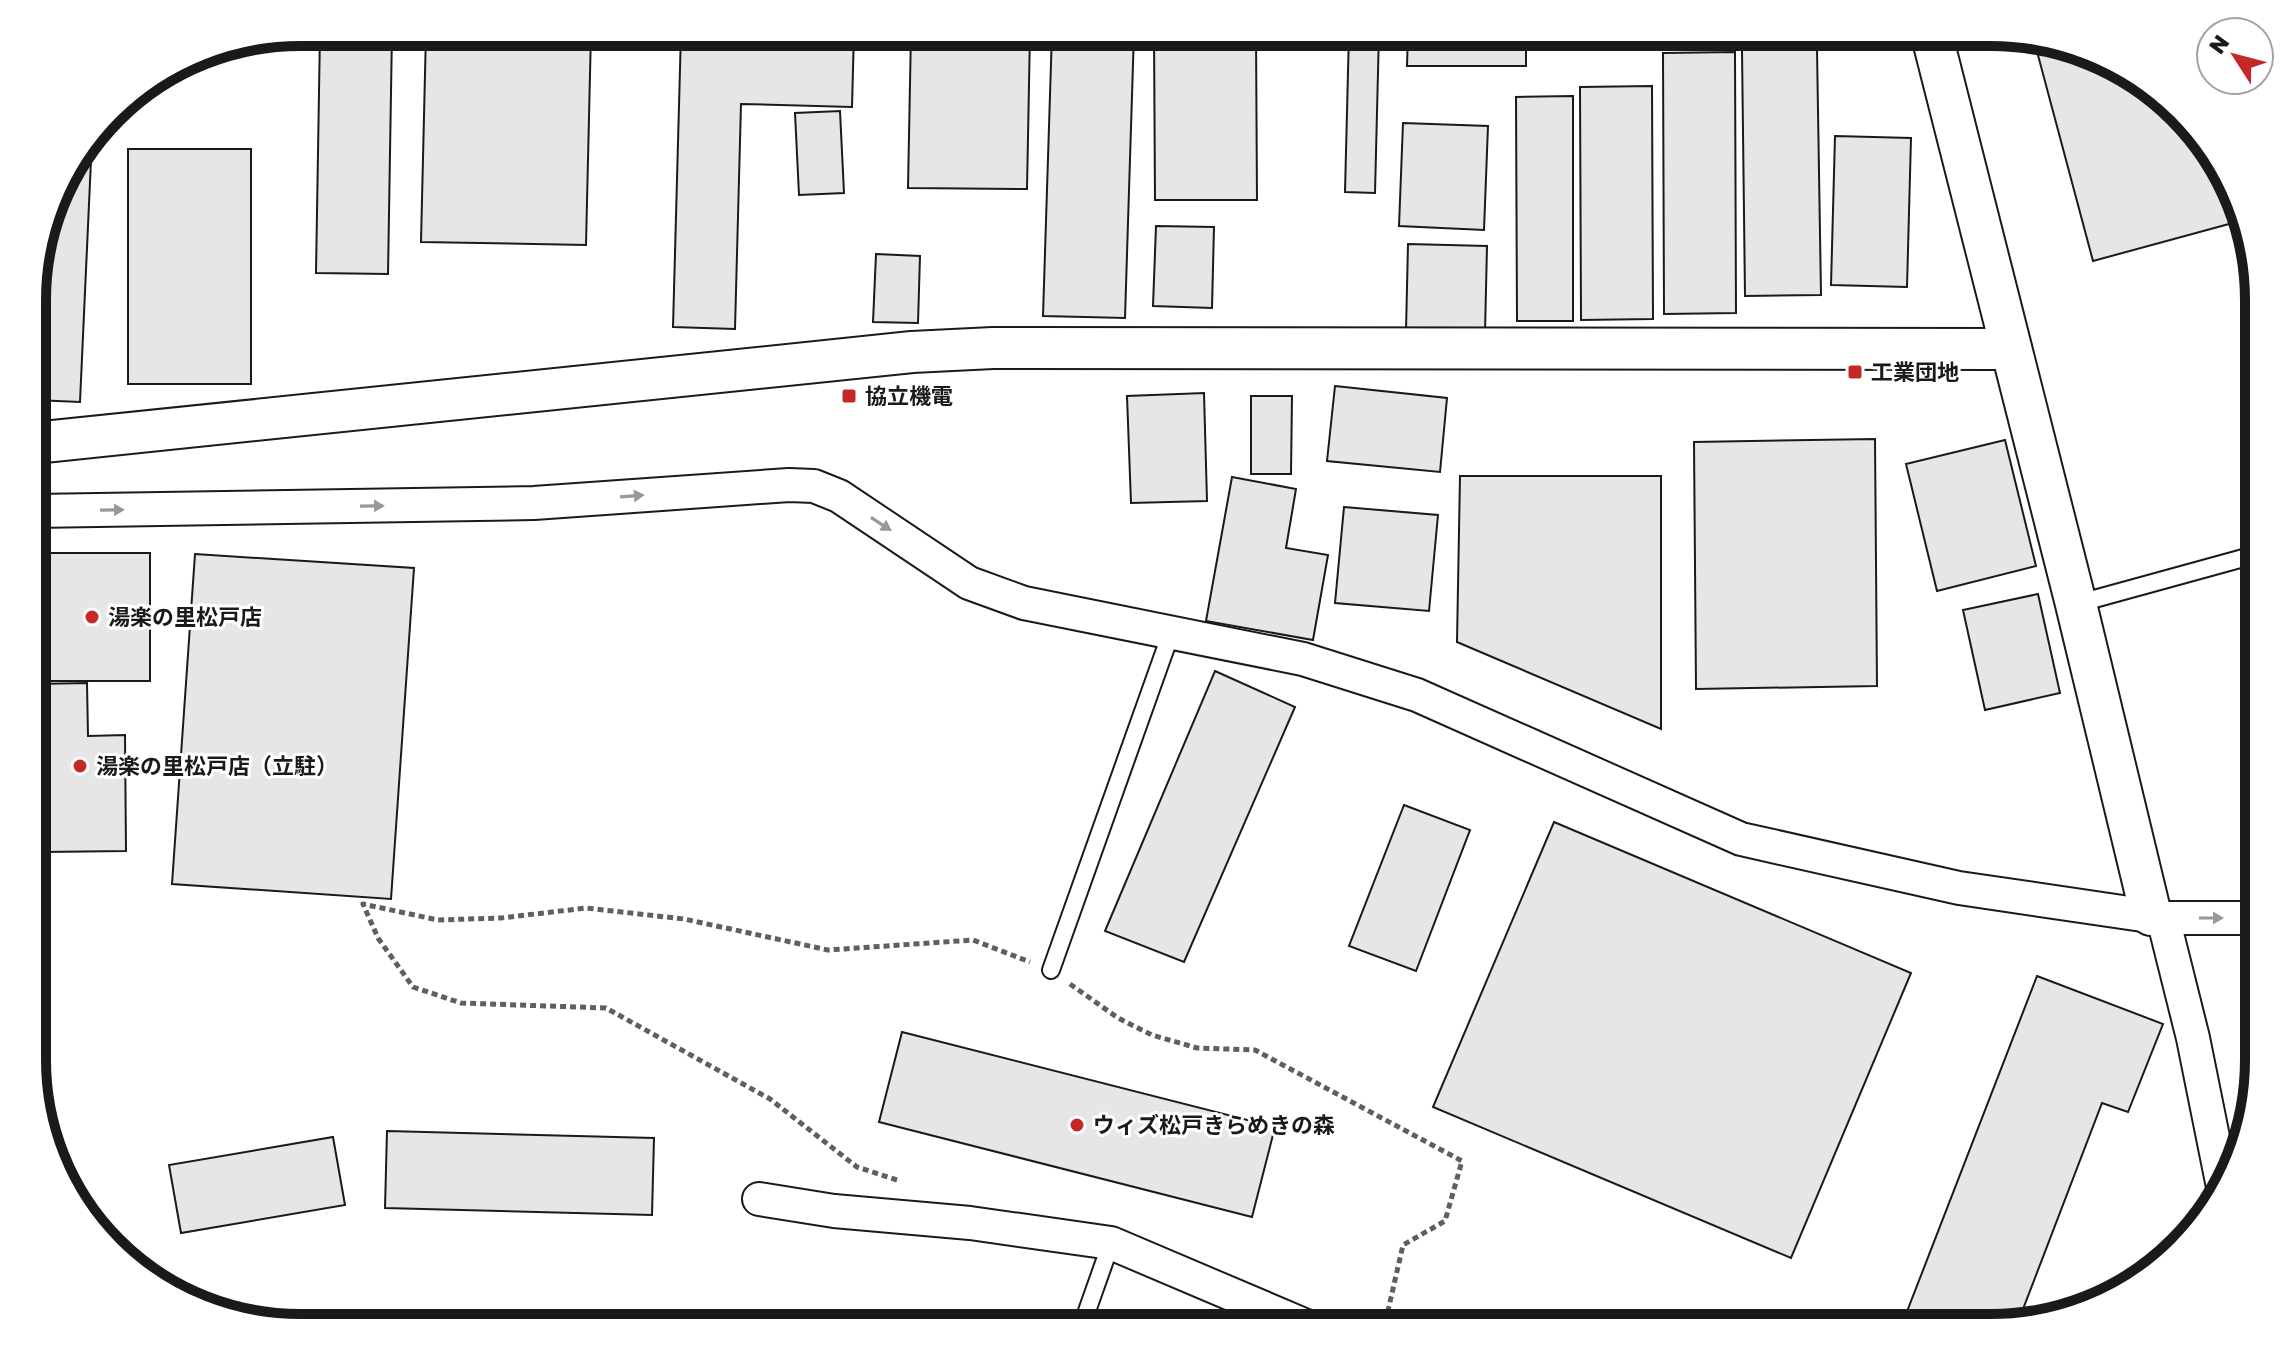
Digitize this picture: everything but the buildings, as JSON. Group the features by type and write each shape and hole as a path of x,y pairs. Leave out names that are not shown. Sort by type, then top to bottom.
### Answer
{"street":[{"path":"1935,46 2157,916 2193,1038 2220,1171"},
{"path":"46,442 912,352 993,348 1142,351 2011,349"},
{"path":"46,511 534,503 789,485 814,486 839,496 969,583 1024,603 1303,659 1417,695 1741,839 1959,888 2157,916 2244,918"},
{"path":"759,1199 834,1211 970,1223 1111,1243 1277,1313"}],"lane":[{"path":"2076,604 2244,558"},
{"path":"1051,970 1171,633"},
{"path":"1086,1314 1111,1243"}],"path":[{"path":"898,1180 857,1167 770,1099 606,1008 461,1003 413,987 378,938 363,904 438,920 501,918 586,908 684,919 828,950 973,940 1051,970 1118,1018 1152,1035 1197,1048 1255,1050 1462,1161 1445,1221 1403,1245 1387,1313"}],"place":[{"name":"工業団地","path":"1855,372"},
{"name":"協立機電","path":"849,396"},
{"name":"湯楽の里松戸店","path":"92,617"},
{"name":"湯楽の里松戸店（立駐）","path":"80,766"},
{"name":"ウィズ松戸きらめきの森","path":"1077,1125"}]}
